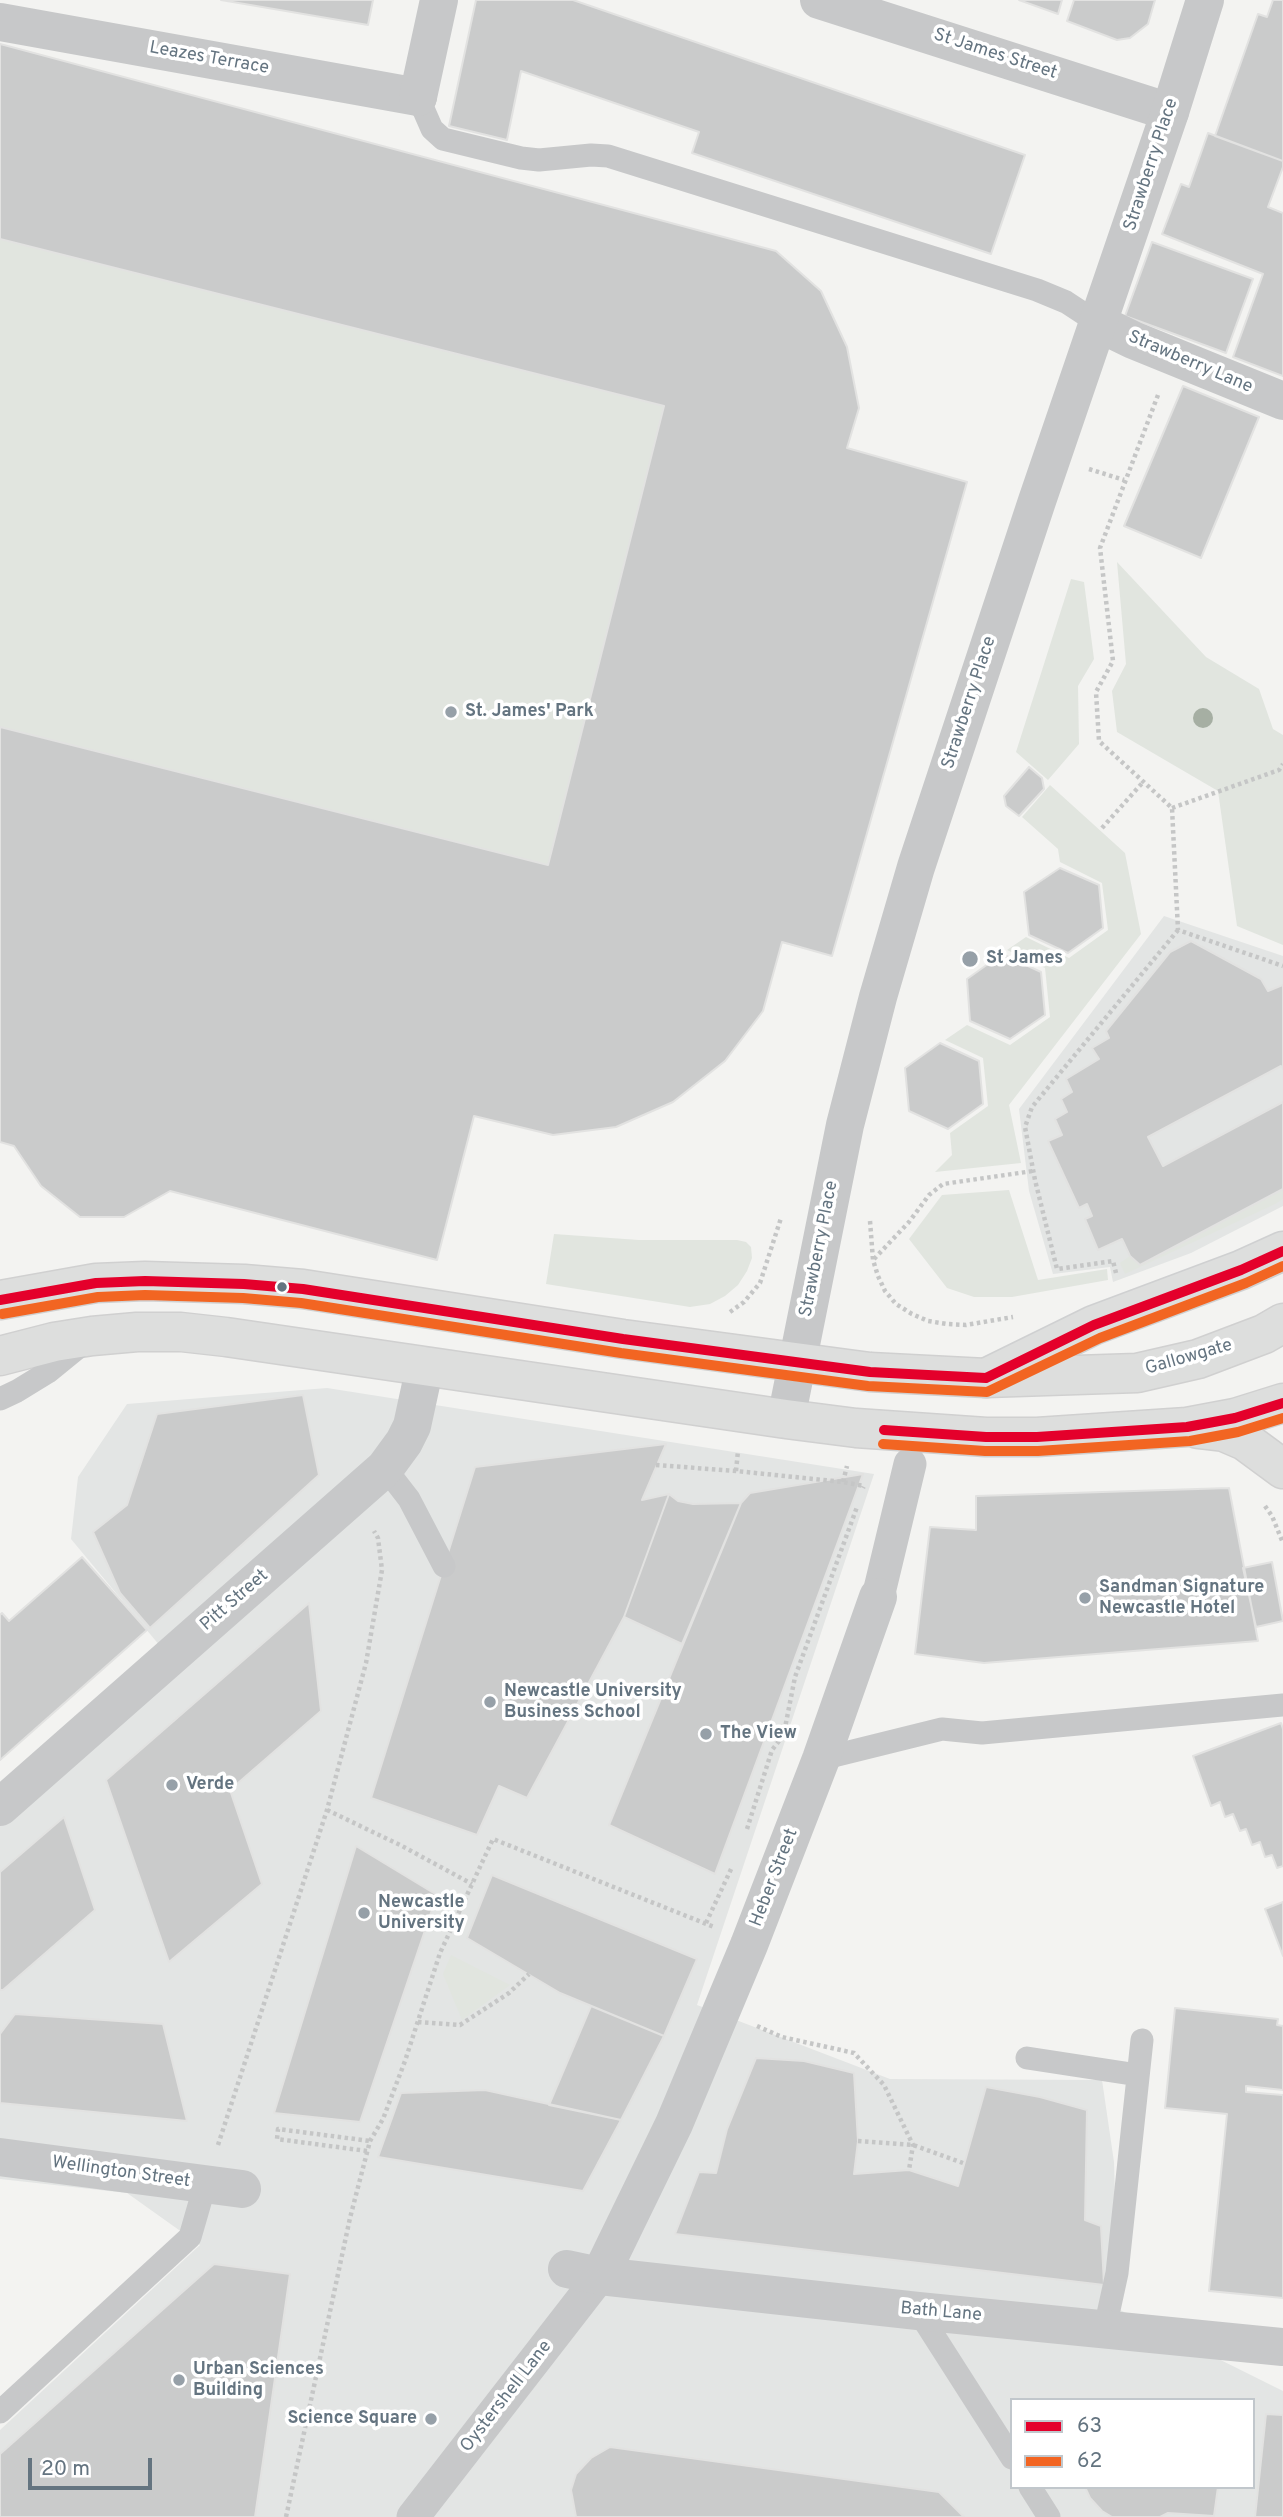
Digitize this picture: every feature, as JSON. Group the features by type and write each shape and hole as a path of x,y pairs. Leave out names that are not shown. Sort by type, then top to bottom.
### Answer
{"main road":[{"path":"986,1378 1094,1325 1241,1270 1283,1251"},
{"name":"Gallowgate","path":"0,1300 96,1283 194,1282 303,1289 623,1339 870,1372 986,1378 1137,1373 1198,1359 1277,1330"},
{"path":"0,1356 54,1342 92,1336 181,1332 786,1419 880,1430 986,1437 1037,1437 1187,1427 1235,1419 1283,1403"},
{"path":"1187,1427 1224,1432 1245,1441 1283,1469"}],"street":[{"path":"418,97 439,0"},
{"name":"St James Street","path":"819,0 1170,112"},
{"name":"Strawberry Place","path":"786,1419 845,1125 878,997 960,731 1170,112 1205,0"},
{"name":"Leazes Terrace","path":"0,22 418,97"},
{"name":"Strawberry Lane","path":"1098,323 1283,401"},
{"name":"Pitt Street","path":"0,1807 385,1468 412,1426 425,1366"},
{"name":"Heber Street","path":"583,2272 674,2124 749,1945 821,1759 878,1597 910,1464"},
{"name":"Wellington Street","path":"0,2157 223,2187"},
{"name":"Bath Lane","path":"583,2272 918,2312 1283,2347"},
{"name":"Oystershell Lane","path":"414,2517 583,2272"}],"lane":[{"path":"418,97 432,129 443,139 539,160 608,156 1037,290 1066,302 1098,323"},
{"path":"0,1399 48,1372 92,1336"},
{"path":"385,1468 409,1499 444,1566"},
{"path":"821,1759 942,1729 982,1733 1283,1705"},
{"path":"1105,2328 1117,2273 1142,2040"},
{"path":"1027,2058 1138,2075"},
{"path":"0,2412 190,2237 223,2187"},
{"path":"918,2312 1010,2455"},
{"path":"1031,2489 1049,2517"}],"path":[{"path":"1120,1286 1113,1261 1057,1269 1025,1127 1032,1107 1178,930 1172,808 1099,741 1096,692 1113,661 1100,548 1174,355"},
{"path":"1083,481 1091,457"},
{"path":"1087,468 1124,480"},
{"path":"1172,808 1279,770 1283,764"},
{"path":"1102,828 1144,781"},
{"path":"1178,930 1283,966"},
{"path":"873,1260 909,1222 929,1195 943,1184 1033,1171"},
{"path":"870,1214 873,1260 885,1291 896,1304 928,1321 966,1325 1023,1314"},
{"path":"656,1465 843,1482 864,1486 862,1493"},
{"path":"223,2187 366,1663 382,1570 378,1538 353,1497"},
{"path":"752,1810 772,1750 783,1736 795,1677 860,1500"},
{"path":"1272,1516 1283,1512"},
{"path":"327,1810 472,1884"},
{"path":"286,2517 370,2141 383,2119 440,1953 493,1839 706,1923 734,1862"},
{"path":"418,2022 460,2025 509,1993 529,1975"},
{"path":"761,2028 782,2037 855,2053 884,2085 913,2145 909,2170"},
{"path":"367,2151 277,2139 278,2129 370,2141"},
{"path":"858,2141 913,2145 963,2163"}],"shaded area":[{"name":"St. James' Park","path":"0,44 776,251 821,291 847,347 859,408 847,448 967,482 832,956 782,943 763,1011 725,1061 673,1102 616,1127 474,1116 437,1260 171,1191 124,1217 80,1217 41,1186 14,1146 0,1142"},
{"path":"1117,562 1206,657 1259,689 1273,729 1283,735 1283,945 1237,926 1218,791 1117,732 1112,691 1126,664"},
{"path":"1071,579 1084,582 1094,659 1078,686 1079,744 1048,780 1016,752"},
{"path":"1050,785 1125,853 1141,934 1009,1105 1021,1163 935,1172 952,1155 950,1133 988,1106 983,1058 945,1040 967,1025 1010,1045 1050,1017 1045,968 1007,950 1026,937 1069,958 1108,930 1102,883 1060,862 1058,849 1022,817"},
{"path":"1164,916 1283,956 1283,1206 1191,1253 1113,1282 1110,1267 1053,1274 1029,1191 1019,1109"},
{"path":"1283,1189 1283,1199 1275,1204 1125,1274 1120,1263 1130,1256 1140,1265"},
{"path":"1009,1190 1038,1280 1107,1269 1108,1280 1012,1297 974,1297 947,1288 909,1239 942,1195"},
{"path":"554,1234 639,1240 737,1240 746,1242 751,1247 752,1258 738,1285 725,1296 710,1304 690,1307 546,1284"},
{"name":"Newcastle University","path":"327,1388 874,1474 697,2005 890,2079 1102,2080 1114,2162 1118,2309 1283,2391 1283,2517 0,2517 0,2430 200,2245 127,2193 0,2179 0,1822 170,1658 71,1539 78,1477 127,1404"},
{"path":"451,1955 510,1985 462,2020 443,1974"}],"building":[{"path":"221,0 373,0 368,25"},
{"path":"476,0 573,0 1025,155 991,254 692,153 699,132 521,71 507,140 449,126"},
{"path":"1019,0 1062,0 1058,14"},
{"path":"1074,0 1155,0 1148,24 1130,38 1117,40 1067,21"},
{"path":"1273,0 1283,0 1283,161 1215,136 1258,14 1267,17"},
{"name":"St. James' Park","path":"0,44 776,251 821,291 847,347 859,408 847,448 967,482 832,956 782,942 763,1011 725,1061 673,1102 616,1127 553,1135 474,1116 437,1260 170,1191 124,1217 80,1217 41,1186 14,1146 0,1142 0,727 548,865 664,406 0,239"},
{"path":"1208,133 1283,161 1268,207 1283,213 1283,376 1233,357 1263,274 1162,234 1181,184 1189,187"},
{"path":"1152,242 1253,279 1226,353 1125,316"},
{"path":"1183,386 1259,417 1201,558 1124,526"},
{"path":"1029,767 1042,778 1044,789 1019,816 1006,806 1004,796"},
{"path":"1060,868 1099,885 1103,928 1068,953 1029,935 1024,892"},
{"path":"1191,941 1261,979 1268,991 1283,985 1283,1069 1281,1066 1148,1137 1163,1166 1283,1102 1283,1189 1140,1265 1130,1256 1122,1239 1098,1250 1085,1219 1092,1216 1087,1204 1079,1208 1048,1141 1062,1135 1055,1119 1067,1112 1061,1099 1072,1092 1066,1079 1099,1059 1092,1048 1109,1038 1106,1031 1170,952"},
{"path":"1002,954 1041,972 1045,1015 1010,1039 970,1021 967,979"},
{"path":"940,1043 979,1061 983,1104 948,1129 909,1111 905,1068"},
{"path":"303,1395 319,1475 150,1628 120,1593 93,1532 127,1505 157,1414"},
{"name":"Newcastle University Business School","path":"666,1444 642,1500 669,1494 624,1617 527,1798 499,1786 477,1835 371,1798 475,1467"},
{"name":"The View","path":"863,1474 715,1874 609,1825 741,1503 750,1493"},
{"name":"Sandman Signature Newcastle Hotel","path":"1229,1488 1258,1641 984,1663 915,1654 930,1527 976,1530 976,1496"},
{"path":"669,1494 678,1501 693,1504 741,1503 682,1644 624,1617"},
{"path":"82,1557 147,1630 0,1760 0,1615 2,1613 9,1621"},
{"path":"1272,1562 1283,1621 1256,1627 1243,1568"},
{"name":"Verde","path":"309,1603 321,1711 230,1790 262,1884 169,1962 106,1780"},
{"path":"1281,1723 1283,1866 1277,1868 1272,1855 1265,1857 1260,1842 1252,1845 1246,1829 1240,1831 1233,1814 1225,1817 1220,1802 1211,1806 1193,1756"},
{"path":"64,1817 95,1910 0,1990 0,1872"},
{"path":"356,1846 437,1895 360,2122 274,2113"},
{"path":"492,1875 697,1959 664,2036 560,1993 467,1938"},
{"path":"1283,1902 1283,1956 1265,1909"},
{"path":"591,2006 664,2036 621,2120 549,2105"},
{"path":"1175,2008 1278,2019 1277,2025 1283,2026 1283,2090 1246,2086 1246,2092 1283,2095 1283,2298 1209,2291 1227,2114 1165,2108"},
{"path":"15,2014 163,2024 187,2121 0,2103 0,2034"},
{"path":"756,2058 804,2061 854,2073 858,2141 854,2174 909,2170 958,2186 986,2087 1040,2097 1087,2110 1085,2220 1101,2226 1104,2285 675,2234 699,2172 716,2173 727,2129"},
{"path":"485,2090 621,2120 583,2191 378,2157 401,2093"},
{"name":"Urban Sciences Building","path":"214,2264 290,2274 255,2517 0,2517 0,2454"},
{"path":"1266,2414 1283,2415 1283,2517 1255,2517"},
{"path":"610,2447 939,2492 964,2517 576,2517 571,2490 576,2474 591,2458"},
{"path":"1086,2489 1218,2489 1214,2516 1168,2513 1160,2517 1112,2517 1090,2498"}],"transit line":[{"name":"63","path":"0,1300 96,1283 145,1281 244,1284 303,1289 623,1339 870,1372 986,1378 1094,1325 1241,1270 1283,1251"},
{"name":"62","path":"2,1314 98,1297 145,1295 243,1298 301,1303 621,1353 868,1386 987,1392 1100,1338 1246,1283 1283,1266"},
{"name":"63","path":"884,1430 986,1437 1037,1437 1187,1427 1235,1418 1283,1403"},
{"name":"62","path":"883,1444 985,1451 1038,1451 1190,1441 1238,1432 1283,1418"}],"place":[{"name":"St. James' Park","path":"451,712"},
{"name":"St James","path":"970,959"},
{"name":"Sandman Signature Newcastle Hotel","path":"1085,1598"},
{"name":"Newcastle University Business School","path":"490,1702"},
{"name":"The View","path":"706,1734"},
{"name":"Verde","path":"172,1785"},
{"name":"Newcastle University","path":"364,1913"},
{"name":"Urban Sciences Building","path":"179,2380"},
{"name":"Science Square","path":"431,2419"}]}
